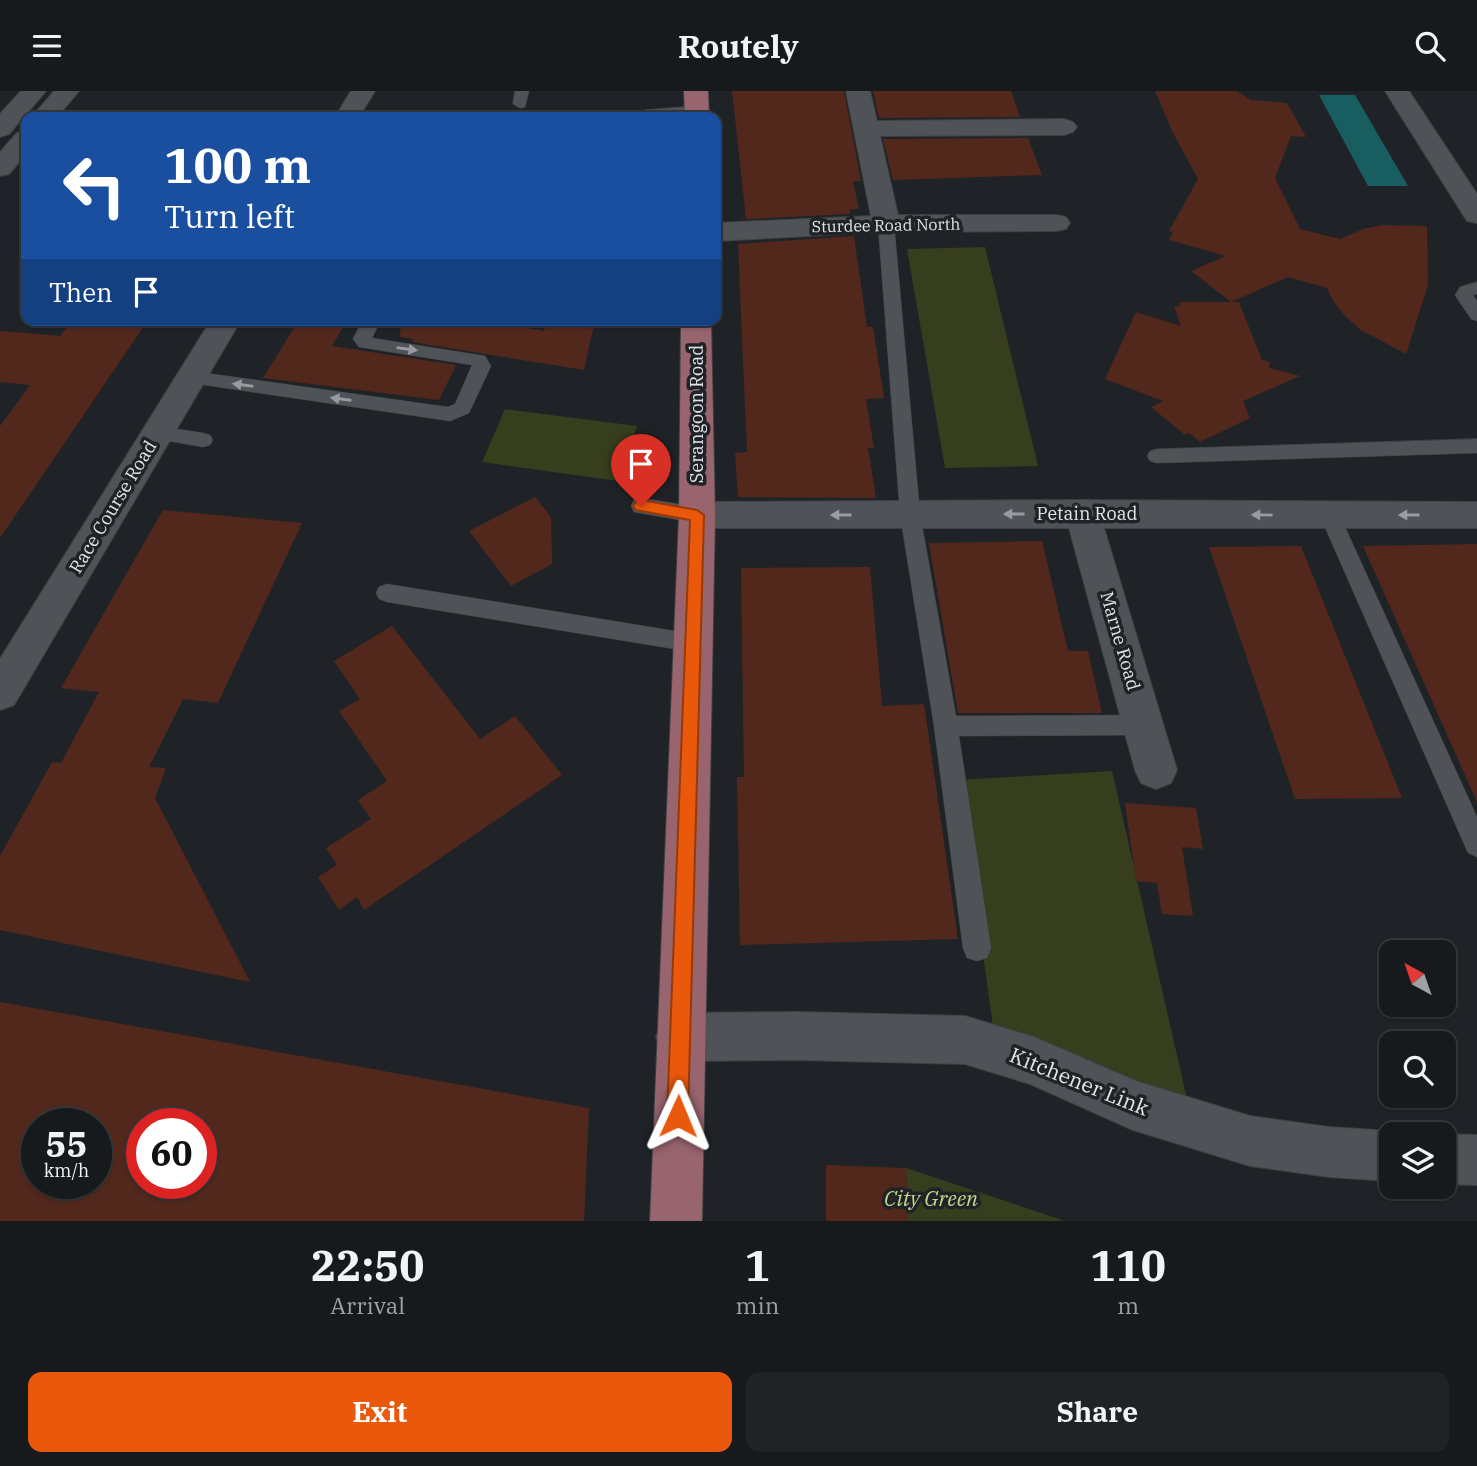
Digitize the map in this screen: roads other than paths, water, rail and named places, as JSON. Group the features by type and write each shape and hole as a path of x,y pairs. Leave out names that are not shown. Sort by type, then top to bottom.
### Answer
{"main road":[{"name":"Serangoon Road","path":"676,1221 697,515 696,326"}],"street":[{"path":"0,129 34,91"},
{"path":"48,112 67,91"},
{"path":"351,112 363,91"},
{"path":"858,91 886,223"},
{"path":"1397,91 1477,215"},
{"path":"865,129 1064,127"},
{"path":"0,168 21,144"},
{"name":"Sturdee Road North","path":"721,232 886,223 1056,223"},
{"name":"Race Course Road","path":"0,693 222,326"},
{"name":"Marne Road","path":"1082,513 1156,770"},
{"name":"Petain Road","path":"697,515 1477,515"},
{"name":"Kitchener Link","path":"680,1037 799,1036 965,1040 1034,1061 1133,1105 1250,1141 1329,1152 1379,1155"},
{"path":"1456,1159 1477,1160"}],"lane":[{"path":"658,112 696,106"},
{"path":"886,223 910,515 946,726 977,948"},
{"path":"1477,288 1466,291 1464,295 1477,315"},
{"path":"191,377 450,414 462,408 482,366 478,359 365,343 362,338 369,326"},
{"path":"158,433 203,440"},
{"path":"1157,456 1477,446"},
{"path":"641,506 697,515"},
{"path":"1330,516 1477,845"},
{"path":"387,593 693,643"},
{"path":"946,726 1143,725"}],"water":[{"path":"1319,95 1355,95 1408,186 1368,186"}],"park label":[{"name":"City Green","path":"931,1199"}]}
